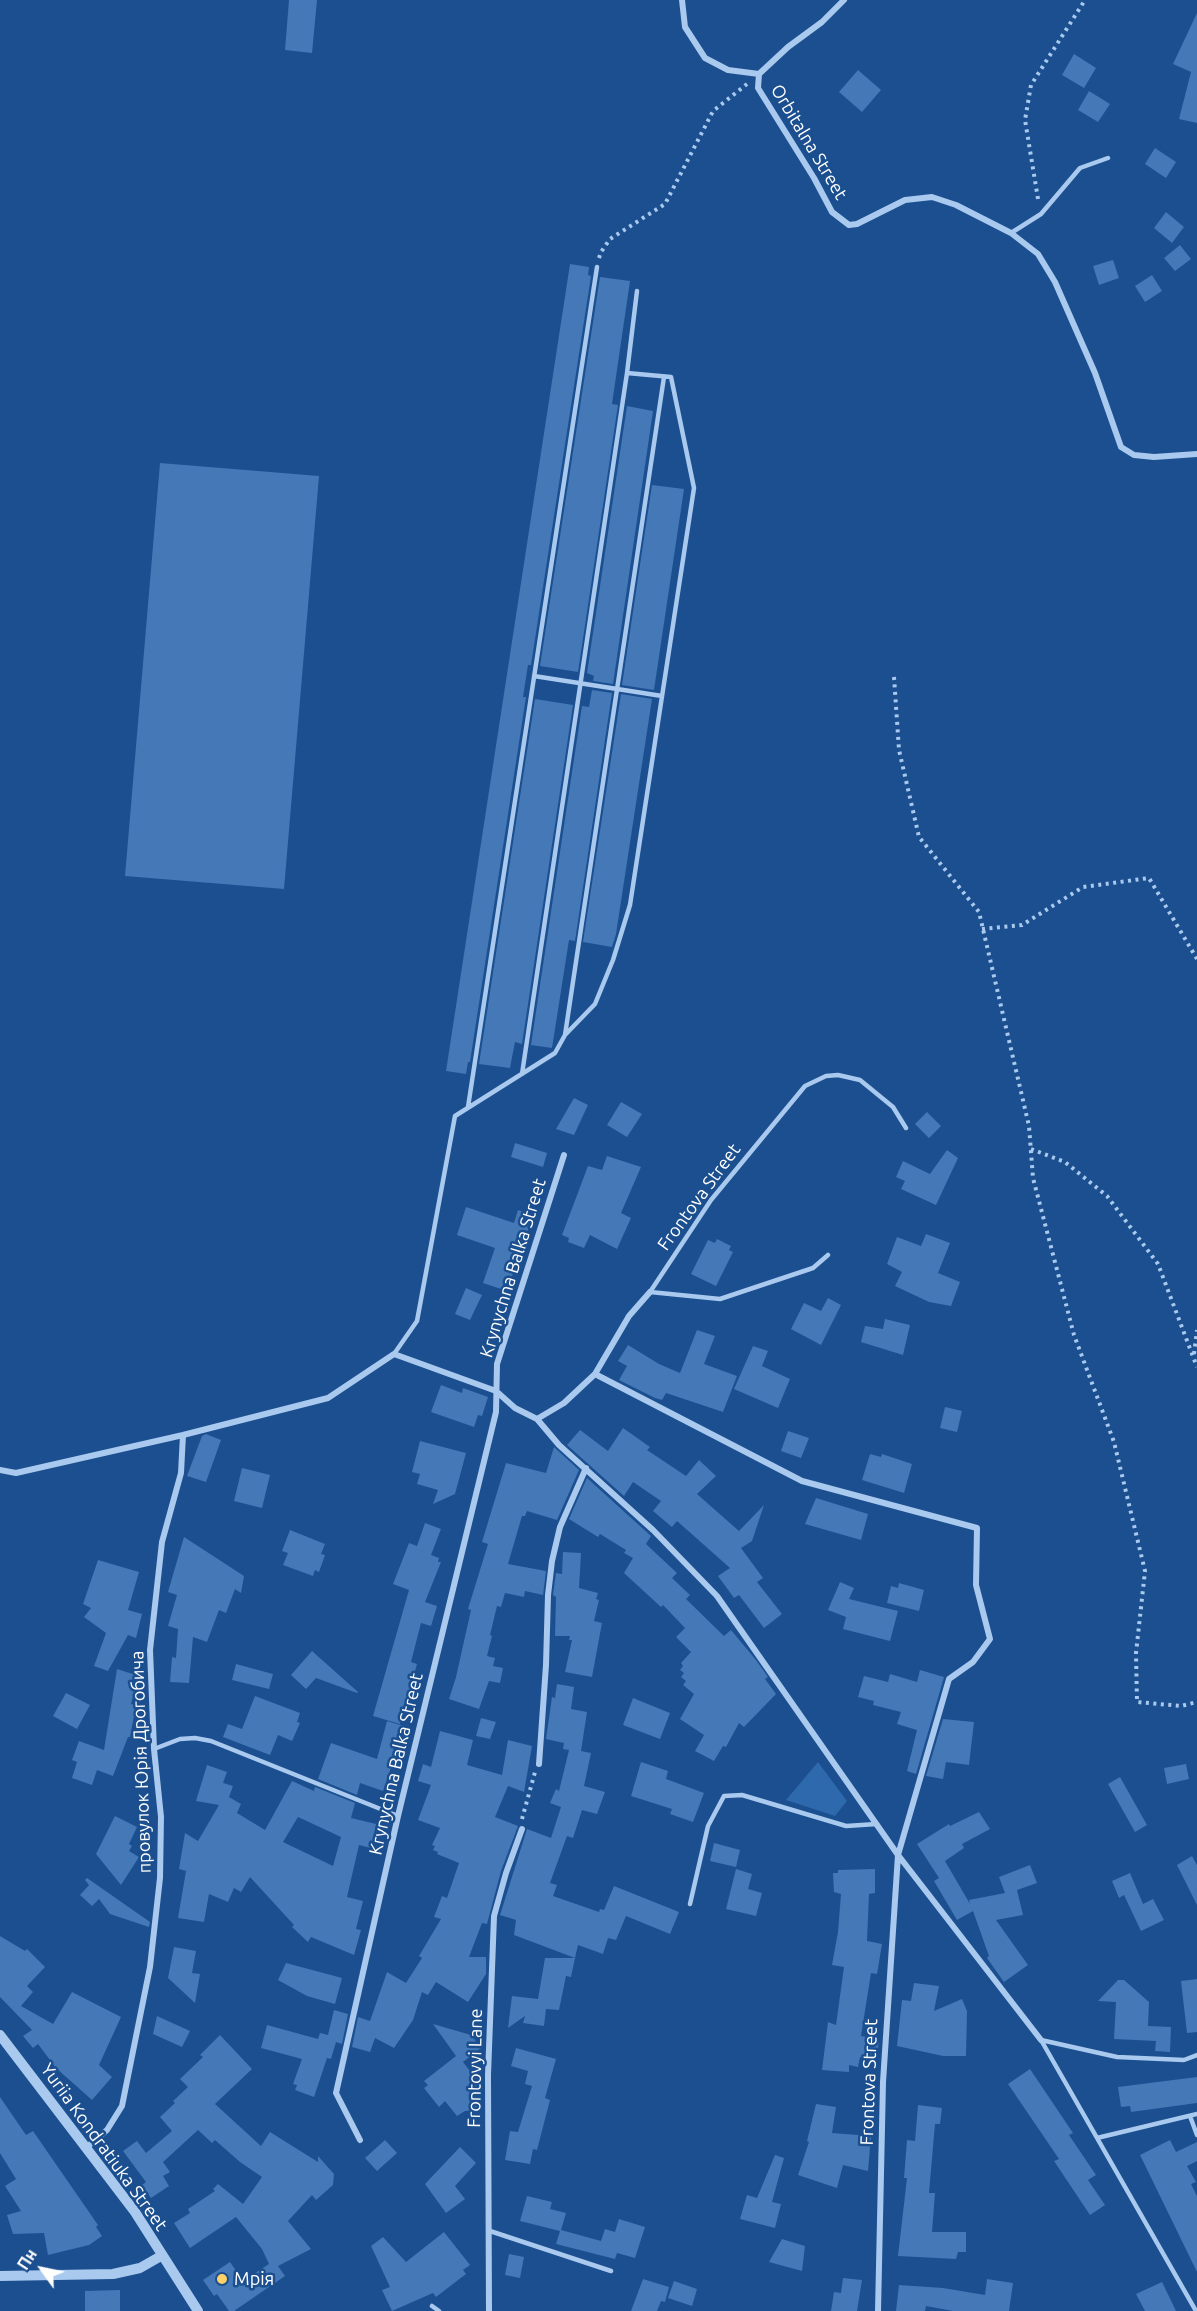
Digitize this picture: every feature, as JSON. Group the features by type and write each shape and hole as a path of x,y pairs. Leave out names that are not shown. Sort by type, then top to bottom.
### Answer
{"street":[{"name":"Orbitalna Street","path":"682,0 685,27 705,58 728,70 759,74"},
{"name":"Orbitalna Street","path":"844,0 822,22 788,47 759,74 758,88 814,178 832,212 849,225 857,224 905,200 932,197 1011,233 1038,254 1055,282 1095,373 1121,447 1134,455 1154,457 1197,454"},
{"name":"Krynychna Balka Street","path":"360,2140 336,2092 398,1816 496,1412 497,1364 564,1155"},
{"name":"Frontova Street","path":"537,1419 564,1403 595,1374 629,1316 650,1292"},
{"path":"0,1470 16,1473 183,1435 328,1398 394,1354 496,1391 515,1408 537,1419 559,1445 653,1530 717,1596 898,1855 1041,2040"},
{"name":"Frontova Street","path":"595,1374 802,1481 977,1528 976,1585 990,1639 973,1662 950,1679 898,1855 883,2082 878,2311"},
{"name":"провулок Юрія Дрогобича","path":"87,2147 107,2130 122,2106 150,1967 160,1878 161,1817 154,1749 150,1650 162,1542 181,1473 183,1435"},
{"path":"539,1764 548,1595 552,1561 560,1527 586,1468"},
{"name":"Frontovyi Lane","path":"489,2311 488,2075 494,1916 522,1829"},
{"name":"Yuriia Kondratiuka Street","path":"0,2035 135,2212 198,2311"},
{"path":"0,2276 113,2274 141,2268 161,2256"}],"lane":[{"path":"1011,233 1041,214 1080,168 1108,158"},
{"path":"468,1107 597,267"},
{"path":"522,1074 627,372 637,291"},
{"path":"394,1354 417,1321 455,1116 555,1053 565,1035 595,1004 613,960 630,905 694,488 671,377 627,372"},
{"path":"565,1035 664,377"},
{"path":"534,675 662,696"},
{"name":"Frontova Street","path":"650,1292 711,1200 805,1086 826,1076 849,1076 860,1080 893,1107 906,1128"},
{"path":"650,1292 720,1299 813,1268 828,1255"},
{"path":"154,1749 180,1739 195,1738 211,1741 398,1816"},
{"path":"690,1904 708,1827 724,1796 742,1795 846,1826 877,1824"},
{"path":"1041,2040 1117,2057 1184,2060 1197,2055"},
{"path":"1041,2040 1196,2311"},
{"path":"1097,2138 1197,2114"},
{"path":"1190,2116 1197,2134"},
{"path":"490,2231 611,2271"},
{"path":"432,2306 439,2311"}],"path":[{"path":"1041,214 1025,120 1031,85 1086,0"},
{"path":"597,267 601,252 610,239 665,204 713,111 759,74"},
{"path":"894,677 899,750 919,837 978,912 1029,1126 1033,1178 1074,1335 1114,1442 1145,1571 1136,1653 1137,1702 1181,1706 1197,1702"},
{"path":"982,929 1022,925 1083,887 1149,878 1197,959"},
{"path":"1031,1149 1065,1162 1107,1196 1158,1264 1197,1367"},
{"path":"1194,1355 1197,1330"},
{"path":"522,1829 522,1815 532,1779 539,1764"}],"shaded area":[{"path":"818,1762 847,1801 835,1816 786,1800"}],"building":[{"path":"289,0 317,0 312,53 285,50"},
{"path":"1197,13 1197,123 1179,119 1191,72 1173,64"},
{"path":"1074,54 1096,68 1084,88 1062,75"},
{"path":"858,70 881,90 862,112 839,92"},
{"path":"1089,91 1110,104 1098,122 1078,110"},
{"path":"1155,148 1176,162 1166,178 1145,164"},
{"path":"1166,212 1184,227 1172,243 1154,228"},
{"path":"1180,245 1191,259 1175,271 1164,258"},
{"path":"1113,260 1119,278 1099,285 1093,266"},
{"path":"570,264 589,267 588,275 591,276 531,665 528,665 523,697 526,697 470,1062 468,1062 466,1074 446,1071"},
{"path":"1152,275 1162,291 1145,302 1135,286"},
{"path":"600,277 630,281 612,404 618,405 578,672 540,666"},
{"path":"627,406 653,411 613,684 593,681 594,676 587,673"},
{"path":"160,463 319,476 284,889 125,876"},
{"path":"652,485 684,489 654,690 622,685"},
{"path":"592,690 612,693 575,941 569,940 552,1048 531,1045 582,706 589,707"},
{"path":"621,694 652,699 616,934 612,947 583,942"},
{"path":"535,699 573,705 522,1044 515,1042 510,1068 479,1064"},
{"path":"574,1098 588,1105 574,1135 556,1129"},
{"path":"621,1102 642,1114 627,1137 607,1125"},
{"path":"927,1112 941,1126 929,1138 915,1124"},
{"path":"515,1143 547,1153 543,1167 511,1157"},
{"path":"947,1150 958,1158 936,1205 901,1189 905,1181 896,1177 903,1161 930,1174"},
{"path":"607,1156 641,1167 621,1213 631,1218 617,1249 590,1235 584,1248 568,1242 569,1238 562,1235 588,1166 602,1170"},
{"path":"466,1207 514,1223 518,1210 533,1215 507,1291 483,1283 495,1248 457,1235"},
{"path":"926,1234 950,1243 938,1273 960,1282 951,1306 929,1302 895,1286 902,1272 887,1264 897,1237 921,1246"},
{"path":"717,1239 731,1246 729,1250 733,1252 716,1286 691,1274 708,1240 715,1243"},
{"path":"466,1288 482,1295 470,1320 455,1314"},
{"path":"828,1298 841,1305 821,1345 791,1329 804,1303 821,1311"},
{"path":"885,1319 910,1325 903,1355 861,1342 865,1326 883,1329"},
{"path":"697,1330 715,1336 704,1364 737,1376 723,1412 666,1393 662,1400 655,1398 619,1380 627,1366 618,1361 628,1345 659,1364 680,1373"},
{"path":"753,1346 768,1351 762,1366 790,1379 778,1408 734,1389"},
{"path":"441,1385 462,1393 463,1388 488,1397 482,1416 478,1415 474,1427 431,1412"},
{"path":"945,1407 962,1411 957,1432 940,1428"},
{"path":"623,1428 650,1447 647,1450 686,1476 699,1460 716,1476 697,1494 739,1531 764,1505 752,1541 741,1548 763,1578 757,1582 782,1614 764,1628 739,1595 734,1598 718,1576 730,1568 677,1521 672,1527 653,1511 661,1501 633,1482 624,1496 567,1445 580,1430 608,1451"},
{"path":"788,1431 809,1438 801,1458 781,1451"},
{"path":"206,1434 221,1440 206,1482 187,1476 202,1436"},
{"path":"420,1441 466,1453 455,1494 433,1504 438,1490 417,1484 420,1474 412,1472"},
{"path":"554,1447 579,1470 557,1520 527,1511 525,1516 522,1516 508,1564 546,1571 543,1595 525,1591 524,1597 505,1593 501,1607 497,1606 487,1656 495,1658 493,1666 503,1668 500,1683 489,1681 479,1709 449,1699 471,1610 468,1609 488,1544 482,1542 506,1463 546,1473"},
{"path":"870,1454 881,1457 882,1454 912,1464 904,1493 862,1480"},
{"path":"242,1468 270,1475 262,1508 234,1501"},
{"path":"587,1478 651,1536 646,1544 677,1573 672,1578 690,1595 686,1599 724,1636 731,1630 768,1677 765,1679 776,1694 744,1727 739,1723 726,1747 723,1746 714,1761 695,1751 704,1735 680,1719 694,1694 683,1685 686,1681 681,1677 684,1673 680,1670 683,1666 681,1663 691,1652 676,1637 685,1628 663,1605 661,1607 624,1573 633,1558 624,1553 626,1550 600,1534 598,1537 569,1519"},
{"path":"816,1498 868,1514 861,1540 805,1524"},
{"path":"425,1523 441,1529 431,1555 439,1558 438,1562 441,1562 425,1602 437,1606 431,1626 421,1623 411,1662 417,1664 400,1724 373,1716 409,1590 393,1584 409,1543 417,1546"},
{"path":"290,1530 325,1544 321,1554 325,1555 319,1572 315,1570 313,1576 283,1565 288,1553 282,1551"},
{"path":"184,1537 244,1576 241,1593 235,1589 226,1613 219,1610 207,1642 193,1637 189,1683 170,1682 172,1657 176,1658 178,1629 168,1626 177,1595 168,1592"},
{"path":"563,1552 581,1553 579,1588 598,1593 596,1599 599,1600 594,1621 602,1623 592,1677 565,1672 572,1640 569,1640 570,1636 555,1636 556,1597 553,1595 556,1573 562,1574"},
{"path":"98,1560 139,1572 128,1610 142,1614 136,1638 128,1635 108,1671 94,1666 106,1633 84,1617 91,1608 83,1604"},
{"path":"840,1582 854,1588 849,1599 898,1611 890,1641 843,1629 846,1617 828,1610"},
{"path":"899,1583 924,1590 919,1611 887,1603 891,1586 898,1588"},
{"path":"312,1651 358,1692 316,1678 306,1689 291,1675"},
{"path":"236,1664 273,1674 269,1689 232,1680"},
{"path":"117,1669 139,1676 131,1704 136,1705 130,1737 128,1737 113,1776 97,1770 92,1785 72,1778 77,1762 72,1760 79,1741 104,1750"},
{"path":"920,1670 944,1677 916,1774 907,1771 917,1730 897,1724 901,1712 873,1705 874,1701 858,1697 864,1676 888,1682 890,1674 917,1682"},
{"path":"557,1684 574,1687 571,1709 587,1712 581,1751 591,1753 584,1786 605,1792 597,1814 582,1810 573,1838 567,1836 550,1883 557,1885 553,1896 599,1912 600,1909 604,1910 614,1886 679,1912 670,1934 626,1916 616,1940 608,1938 603,1954 578,1945 575,1958 514,1935 516,1920 500,1915 527,1829 551,1838 561,1807 550,1803 556,1789 559,1791 569,1750 563,1749 564,1743 546,1739 552,1697 555,1698"},
{"path":"66,1693 90,1705 77,1729 53,1716"},
{"path":"255,1696 300,1713 297,1722 300,1723 292,1741 278,1735 270,1755 223,1737 228,1724 242,1729"},
{"path":"633,1698 670,1713 660,1739 623,1725"},
{"path":"481,1718 496,1722 490,1739 476,1736"},
{"path":"943,1719 974,1722 969,1765 946,1762 943,1779 926,1776"},
{"path":"387,1721 407,1727 403,1745 399,1744 383,1791 360,1783 357,1795 318,1779 331,1743 377,1759"},
{"path":"440,1731 473,1740 467,1765 502,1775 508,1740 532,1746 524,1792 508,1786 495,1817 518,1826 501,1871 487,1924 482,1923 469,1957 486,1957 486,1974 468,2002 436,1982 428,1995 422,1992 413,2020 394,2048 375,2038 370,2052 352,2047 358,2017 370,2021 387,1972 406,1983 422,1958 419,1956 441,1919 434,1917 442,1896 447,1898 459,1863 433,1850 435,1846 432,1845 440,1828 418,1820 431,1785 418,1781 423,1764 431,1767"},
{"path":"641,1762 668,1771 666,1779 704,1793 693,1822 670,1814 672,1809 631,1796"},
{"path":"1186,1764 1189,1779 1167,1784 1164,1768"},
{"path":"207,1765 227,1772 223,1783 233,1786 229,1797 241,1804 237,1813 265,1830 292,1781 314,1791 315,1787 355,1803 351,1818 376,1824 371,1848 359,1845 347,1897 363,1901 356,1929 361,1930 354,1955 311,1937 308,1942 292,1927 294,1925 250,1877 241,1892 234,1888 228,1902 209,1894 204,1922 178,1918 186,1871 179,1869 185,1833 198,1841 219,1805 196,1801","holes":["298,1817 341,1837 333,1866 283,1842"]},
{"path":"1120,1777 1147,1825 1135,1832 1108,1784"},
{"path":"979,1812 990,1829 962,1844 964,1848 945,1861 970,1904 969,1900 1005,1893 999,1877 1030,1865 1037,1883 1017,1890 1023,1915 996,1920 1028,1965 1004,1982 987,1958 989,1956 973,1911 957,1920 934,1881 939,1878 917,1844 949,1824 950,1826"},
{"path":"115,1816 137,1827 129,1844 132,1846 129,1851 139,1857 121,1885 96,1854"},
{"path":"714,1843 740,1850 736,1867 710,1861"},
{"path":"1192,1856 1197,1865 1197,1905 1177,1865"},
{"path":"736,1869 752,1874 748,1889 762,1893 756,1916 726,1909"},
{"path":"875,1869 875,1893 869,1894 867,1941 882,1944 877,1974 871,1973 861,2036 879,2039 877,2059 860,2057 858,2067 849,2065 849,2072 822,2070 828,2022 836,2025 844,1967 832,1965 838,1932 841,1894 834,1892 833,1873 838,1873 838,1870"},
{"path":"1130,1873 1143,1904 1153,1899 1164,1920 1141,1931 1124,1895 1119,1898 1112,1881"},
{"path":"87,1878 150,1922 149,1927 110,1914 99,1899 92,1906 80,1895 89,1885 85,1880"},
{"path":"0,1936 25,1951 27,1949 45,1967 27,1986 33,1992 21,2006 53,2024 72,1992 121,2017 99,2065 112,2077 92,2100 56,2068 38,2044 33,2048 23,2036 32,2030 0,1997"},
{"path":"174,1947 196,1951 192,1973 200,1974 195,2003 168,1978"},
{"path":"545,1958 575,1958 571,1977 566,1976 559,2010 546,2009 544,2026 523,2023 525,2016 508,2028 512,1996 538,1999"},
{"path":"286,1963 342,1978 335,2004 307,1996 278,1980"},
{"path":"1197,1979 1197,2032 1187,2033 1181,1981"},
{"path":"1118,1980 1124,1980 1149,2002 1148,2026 1171,2027 1170,2052 1155,2051 1156,2041 1114,2039 1116,2002 1098,2001"},
{"path":"914,1983 939,1986 934,2011 962,1999 967,2011 966,2056 943,2056 897,2046 902,2000 911,2001"},
{"path":"334,2010 348,2014 342,2044 336,2042 331,2059 327,2058 314,2097 295,2090 297,2085 293,2084 302,2059 261,2048 267,2025 318,2039 320,2033 328,2035"},
{"path":"157,2016 190,2031 182,2047 153,2034"},
{"path":"433,2024 471,2035 481,2048 463,2062 482,2087 478,2090 478,2110 465,2111 457,2116 445,2101 439,2107 424,2088 428,2085 424,2081 456,2056"},
{"path":"220,2035 252,2069 215,2104 261,2146 270,2132 318,2162 318,2156 334,2174 333,2185 316,2200 312,2195 288,2221 311,2249 278,2266 285,2276 234,2311 229,2311 217,2294 214,2296 203,2280 230,2262 243,2281 269,2264 262,2249 236,2217 190,2248 174,2223 190,2213 188,2209 215,2191 213,2189 218,2184 243,2204 262,2177 240,2162 215,2140 212,2143 198,2130 163,2162 170,2172 163,2176 169,2186 151,2198 142,2185 146,2182 123,2151 137,2141 146,2153 172,2131 160,2117 188,2087 180,2079 203,2057 200,2055"},
{"path":"516,2048 556,2059 545,2098 550,2100 537,2150 533,2149 530,2164 505,2160 510,2131 518,2132 532,2086 525,2084 528,2071 511,2066"},
{"path":"1030,2069 1073,2133 1069,2135 1096,2175 1088,2180 1105,2205 1090,2215 1054,2161 1059,2159 1008,2084"},
{"path":"1197,2077 1197,2103 1131,2112 1130,2106 1121,2107 1118,2087"},
{"path":"0,2097 26,2135 33,2131 98,2225 96,2227 102,2236 89,2245 48,2255 44,2233 13,2234 7,2215 21,2211 5,2186 16,2179 0,2153"},
{"path":"816,2104 836,2107 832,2133 871,2136 868,2171 843,2165 837,2188 798,2175 809,2142 807,2141"},
{"path":"918,2105 942,2108 940,2124 935,2124 929,2193 935,2193 932,2232 966,2232 966,2252 958,2252 956,2259 898,2256 907,2178 904,2178 907,2140 915,2141"},
{"path":"385,2140 397,2153 377,2171 365,2158"},
{"path":"1170,2140 1176,2152 1197,2142 1197,2161 1187,2166 1196,2182 1191,2184 1197,2196 1197,2272 1140,2155"},
{"path":"460,2147 476,2163 455,2186 465,2199 446,2213 425,2184"},
{"path":"775,2155 784,2158 772,2202 781,2204 775,2228 740,2219 747,2195 757,2198"},
{"path":"527,2196 552,2202 550,2209 566,2213 561,2230 601,2241 605,2229 615,2232 619,2219 645,2227 635,2258 617,2253 615,2259 556,2244 560,2231 520,2221"},
{"path":"444,2232 470,2265 463,2270 466,2274 436,2297 433,2293 392,2311 382,2290 390,2287 371,2246 383,2237 406,2262"},
{"path":"782,2239 805,2246 802,2271 769,2262"},
{"path":"509,2254 524,2257 520,2278 505,2275"},
{"path":"843,2278 862,2280 857,2311 831,2311 834,2292 841,2293"},
{"path":"643,2279 669,2287 665,2302 661,2301 657,2311 631,2311"},
{"path":"987,2279 1013,2283 1009,2311 953,2311 926,2306 925,2311 896,2311 899,2285 943,2288 985,2295"},
{"path":"674,2281 697,2289 692,2306 668,2298"},
{"path":"1162,2282 1176,2311 1145,2311 1136,2294"},
{"path":"120,2290 120,2311 85,2311 85,2291"}],"place":[{"name":"Мрія","path":"222,2279"}]}
